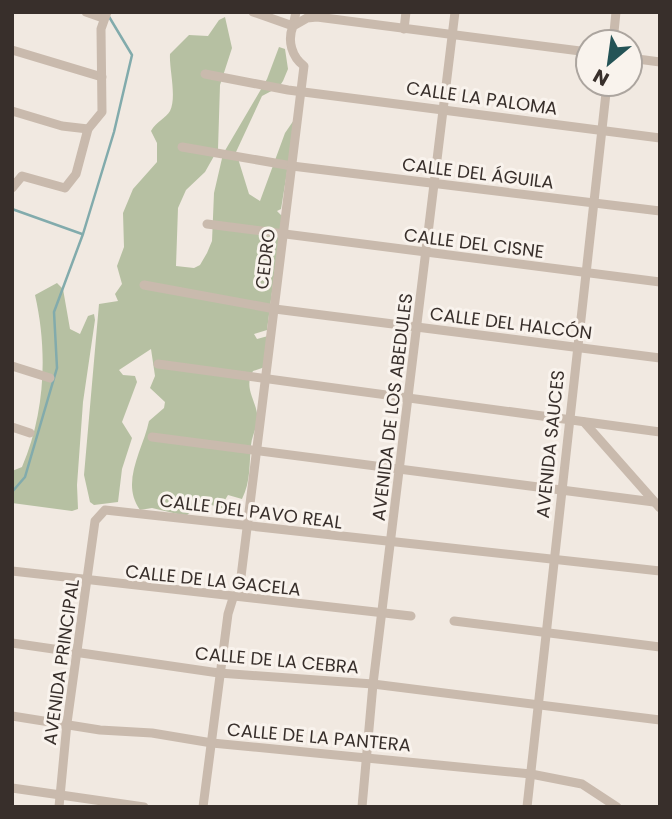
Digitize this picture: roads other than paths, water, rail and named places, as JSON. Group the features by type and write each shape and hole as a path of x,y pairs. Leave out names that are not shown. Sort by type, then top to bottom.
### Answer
{"street":[{"path":"12,188 17,174 65,188 76,174 88,129 102,112 100,29 105,15 86,12"},
{"path":"253,12 293,26 307,18 317,17 574,50"},
{"path":"293,26 296,12"},
{"path":"404,29 406,12"},
{"name":"AVENIDA DE LOS ABEDULES","path":"362,807 373,684 455,12"},
{"name":"CEDRO","path":"203,807 219,673 233,598 239,593 304,66 295,60 290,38 293,26"},
{"path":"12,50 102,77"},
{"name":"CALLE LA PALOMA","path":"205,74 301,90 660,138"},
{"name":"AVENIDA SAUCES","path":"527,807 605,98"},
{"path":"12,111 62,126 88,129"},
{"name":"CALLE DEL ÁGUILA","path":"182,147 292,166 660,211"},
{"name":"CALLE DEL CISNE","path":"207,224 660,282"},
{"name":"CALLE DEL HALCÓN","path":"144,285 275,309 660,358"},
{"path":"158,364 660,432"},
{"path":"12,366 50,378"},
{"path":"584,422 657,505"},
{"path":"12,427 30,433"},
{"path":"152,437 657,505"},
{"name":"CALLE DEL PAVO REAL","path":"95,521 99,514 109,509 247,527 660,571"},
{"name":"AVENIDA PRINCIPAL","path":"59,807 67,723 95,521"},
{"name":"CALLE DE LA GACELA","path":"12,571 88,582 411,616"},
{"path":"454,621 660,647"},
{"name":"CALLE DE LA CEBRA","path":"12,642 219,673 373,684 660,720"},
{"name":"CALLE DE LA PANTERA","path":"12,716 100,730 142,731 212,743 531,774 582,784 617,807"},
{"path":"12,788 144,807"}],"waterway":[{"path":"12,492 25,477 57,368 54,312 83,234 114,132 132,55 108,15"},
{"path":"12,209 82,234"}]}
